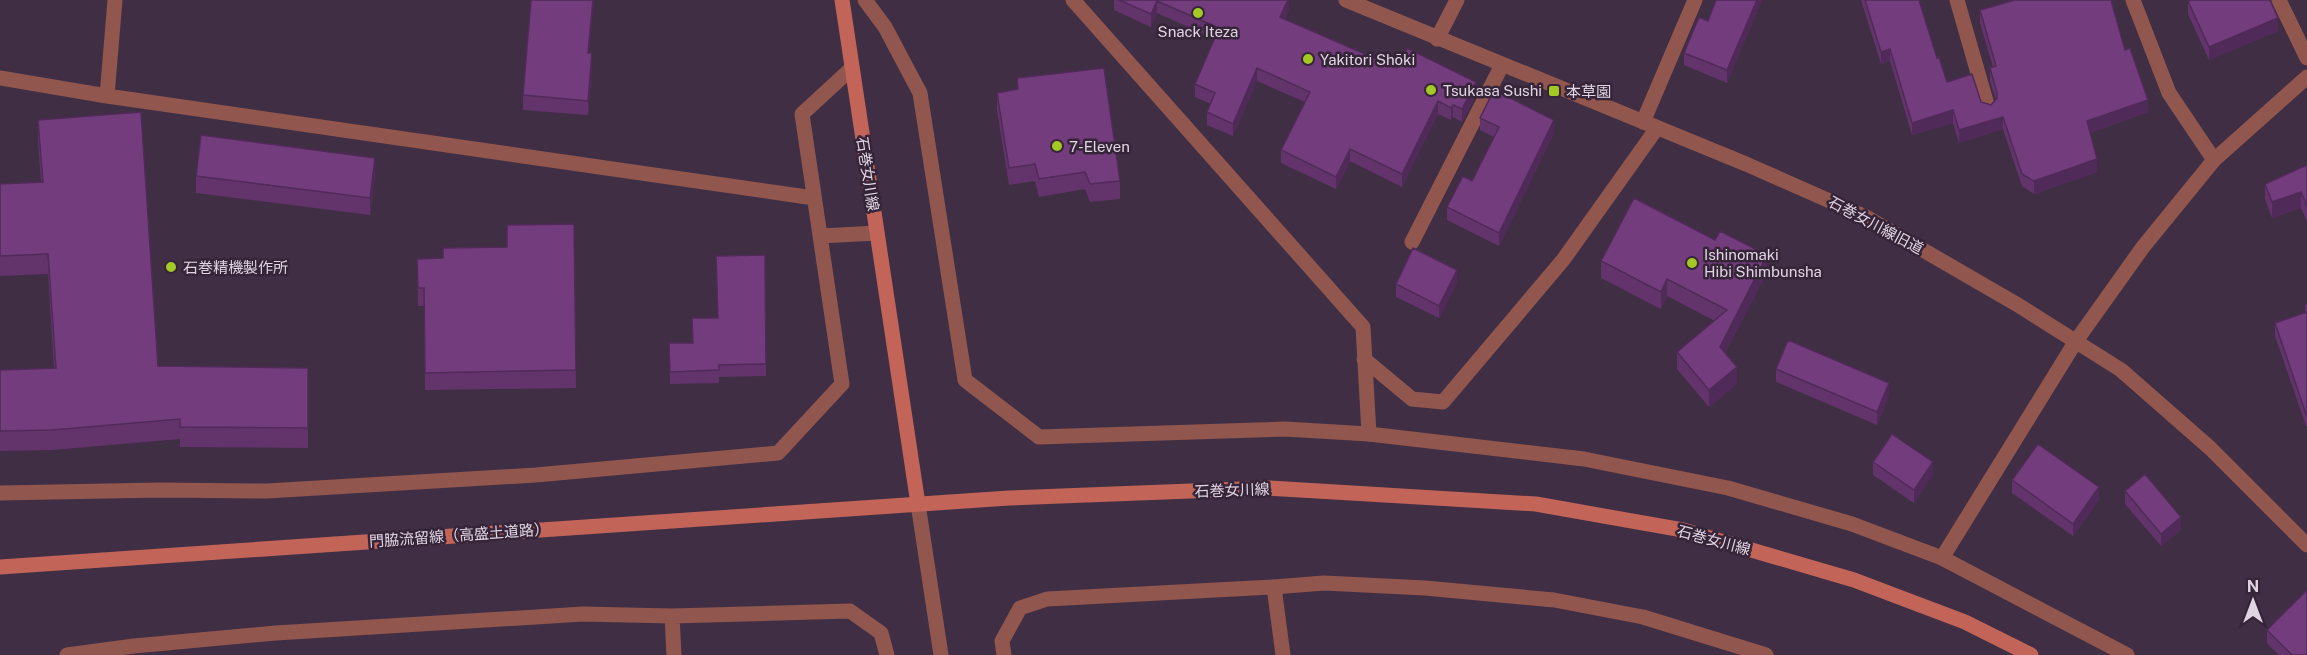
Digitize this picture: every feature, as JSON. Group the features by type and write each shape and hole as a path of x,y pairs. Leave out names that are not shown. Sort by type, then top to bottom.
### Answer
{"main road":[{"name":"石巻女川線","path":"842,0 918,504 1268,488 1536,504 1683,530 1854,580 1965,622 2031,655"},
{"name":"門脇流留線（高盛土道路）","path":"0,567 918,504"}],"street":[{"path":"107,96 115,0"},
{"path":"865,0 885,27 920,93 965,380 1040,437 1285,429 1369,434 1584,459 1728,488 1852,524 1941,558 2127,655"},
{"path":"1073,0 1362,327 1369,434"},
{"path":"1437,39 1457,0"},
{"path":"1364,359 1412,399 1443,402 1563,260 1650,125 1695,0"},
{"path":"2133,0 2169,93 2214,160"},
{"path":"2279,0 2307,58"},
{"path":"1962,1 1988,108"},
{"name":"石巻女川線旧道","path":"1357,2 1437,39 1650,125 1866,217 2121,370 2210,448 2307,545"},
{"path":"1412,242 1502,65"},
{"path":"0,493 267,491 536,475 778,453 842,384 802,114 852,68"},
{"path":"1941,558 2076,341 2143,247 2214,160 2307,77"},
{"path":"0,78 107,96 814,198"},
{"path":"820,236 878,233"},
{"path":"918,504 941,655"},
{"path":"1004,655 1002,641 1020,608 1047,599 1324,583 1413,587 1554,600 1643,617 1767,655"},
{"path":"1274,587 1283,655"},
{"path":"67,655 135,651 276,633 583,614 672,616 850,611 881,633 887,655"},
{"path":"672,616 674,655"}],"building":[{"path":"531,0 593,0 588,53 592,53 588,101 523,95"},
{"path":"1119,0 1288,0 1280,17 1397,68 1407,48 1476,82 1462,109 1453,105 1451,108 1438,101 1402,174 1350,149 1336,177 1281,150 1310,92 1257,68 1233,124 1207,112 1215,93 1195,84 1219,28 1157,1 1151,14"},
{"path":"1716,0 1757,0 1727,70 1684,53 1699,17 1708,21"},
{"path":"1865,0 1919,0 1947,82 1972,74 1981,102 1991,105 1997,98 1997,93 1990,68 1996,66 1980,10 2015,0 2111,0 2125,50 2130,48 2148,100 2087,121 2097,159 2034,181 2022,174 2003,117 1959,130 1953,110 1912,123 1890,49 1881,52"},
{"path":"2270,0 2278,18 2209,47 2188,1"},
{"name":"7-Eleven","path":"1104,68 1120,181 1090,184 1085,172 1039,179 1035,164 1009,168 997,93 1018,89 1017,78"},
{"path":"1494,90 1554,120 1499,233 1447,207 1463,176 1472,181 1499,127 1480,118"},
{"path":"141,112 158,366 308,368 308,428 180,427 180,419 52,430 0,431 0,370 56,368 48,254 0,256 0,184 43,182 38,120"},
{"path":"201,135 375,158 370,198 196,176"},
{"path":"2307,165 2307,206 2301,192 2272,202 2265,184"},
{"path":"1634,198 1715,240 1720,231 1767,255 1720,347 1737,367 1709,390 1677,352 1727,310 1667,279 1661,292 1601,261"},
{"path":"574,224 576,370 425,373 424,288 418,288 417,259 443,258 443,248 507,247 507,225"},
{"path":"1413,248 1457,270 1439,306 1396,284"},
{"path":"765,255 766,364 719,365 719,370 670,372 669,343 693,343 692,318 718,318 716,256"},
{"path":"2307,312 2307,413 2306,414 2275,323"},
{"path":"1788,340 1889,383 1877,412 1776,369"},
{"path":"1892,434 1933,462 1914,490 1873,462"},
{"path":"2038,444 2099,487 2073,524 2012,480"},
{"path":"2145,474 2181,517 2161,534 2125,491"},
{"path":"2306,591 2307,655 2292,655 2267,630"}],"place":[{"name":"Snack Iteza","path":"1198,13"},
{"name":"Yakitori Shōki","path":"1308,59"},
{"name":"Tsukasa Sushi","path":"1431,90"},
{"name":"本草園","path":"1554,91"},
{"name":"7-Eleven","path":"1057,146"},
{"name":"Ishinomaki Hibi Shimbunsha","path":"1692,263"},
{"name":"石巻精機製作所","path":"171,267"}]}
